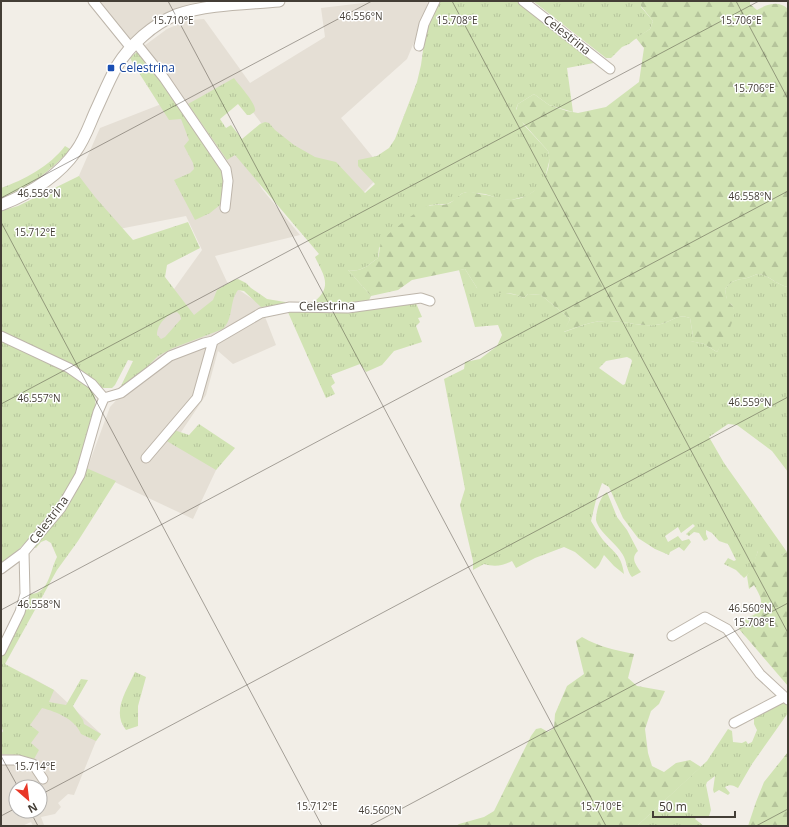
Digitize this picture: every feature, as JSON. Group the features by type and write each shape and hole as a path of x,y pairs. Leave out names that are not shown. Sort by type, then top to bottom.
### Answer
{"street":[{"path":"93,1 164,78 226,169 228,181 225,208"},
{"path":"1,205 34,190 64,166 77,150 86,134 117,66 134,45 148,32 166,20 202,5 278,1"},
{"path":"419,46 424,24 435,1"},
{"name":"Celestrina","path":"523,1 610,68"},
{"name":"Celestrina","path":"1,570 24,552 61,508 80,475 98,412 104,398 121,393 170,356 204,343 214,341 261,313 290,307 348,308 421,298 430,301"},
{"path":"1,336 70,368 92,384 104,398"},
{"path":"146,458 197,398 214,341"},
{"name":"Celestrina","path":"1,651 20,612 25,594 24,552"},
{"path":"672,636 705,617 727,630 760,674 786,698 734,723"},
{"path":"1,760 19,760 33,764 43,779"}],"shaded area":[{"path":"95,1 223,1 165,14 128,41"},
{"path":"380,1 428,1 420,28 407,59 341,118 384,171 353,204 268,132 232,85 196,107 245,159 262,189 300,235 215,256 227,282 260,304 276,345 233,364 218,351 206,395 175,441 217,468 193,519 87,469 110,407 163,350 144,331 202,250 186,216 119,229 77,180 100,128 182,96 144,46 167,29 188,20 204,19 250,83 325,37 321,8"},
{"path":"27,675 54,690 101,734 96,741 74,795 68,794 58,803 61,807 55,814 48,816 48,779 8,779 8,819 42,819 44,825 33,826 31,822 22,826 1,826 1,738 6,735 1,706"}],"green space":[{"path":"438,1 521,1 599,62 567,68 573,112 549,105 534,94 518,104 516,109 524,125 548,151 550,158 544,182 539,188 527,196 511,200 501,199 485,194 466,192 447,204 430,205 390,234 379,248 378,258 361,269 348,270 371,296 367,304 315,306 315,301 324,290 325,285 323,274 315,257 319,254 235,155 227,160 188,104 234,78 250,99 255,111 250,115 247,115 238,104 220,119 226,128 231,125 242,139 260,124 265,122 269,123 275,130 294,145 315,157 336,162 365,193 375,184 358,166 358,160 377,156 389,148 395,139 417,82 426,29"},
{"path":"533,1 641,1 641,7 653,21 650,29 629,44 622,47 611,58 606,58"},
{"path":"641,1 750,1 750,4 757,10 773,4 784,6 788,9 788,287 759,274 732,282 725,289 728,301 734,308 733,319 717,352 704,344 690,341 693,336 690,318 682,316 655,325 602,321 586,324 563,332 570,319 541,295 528,294 524,298 509,293 482,293 465,269 412,280 398,290 371,296 348,270 361,269 378,258 380,245 385,237 424,208 433,205 445,205 450,203 464,192 513,200 526,196 542,183 549,164 548,151 515,114 518,104 534,94 549,105 578,113 606,107 639,82 644,48 636,38 650,29 653,21 641,6"},
{"path":"138,51 207,142 226,177 225,195 220,205 210,213 195,220 174,180 190,173 194,169 193,163 184,146 189,140 181,119 169,120 134,65 130,58"},
{"path":"65,146 70,149 69,151 38,179 1,198 1,188 36,172 52,160"},
{"path":"79,176 95,197 133,240 188,222 200,248 167,265 165,277 194,315 213,300 217,290 238,279 246,283 267,299 285,302 287,305 261,307 244,291 238,290 233,299 229,320 223,329 173,348 158,356 133,383 119,390 133,361 128,360 112,388 99,388 1,334 1,211 18,206","holes":["177,312 181,319 165,337 161,339 157,335 157,331 163,320 173,313"]},
{"path":"465,269 477,288 517,295 524,298 528,294 541,295 570,319 564,332 586,324 603,321 655,325 682,316 690,318 693,336 691,341 704,344 717,352 733,318 734,310 732,305 727,301 725,289 732,282 759,274 788,287 788,472 772,451 737,425 728,424 709,437 724,463 787,552 782,555 758,551 751,570 744,578 736,570 724,564 728,558 734,561 736,560 728,544 719,541 712,533 706,530 708,539 704,541 699,533 694,532 689,536 686,534 695,526 693,524 681,533 678,527 665,536 668,542 678,536 682,541 689,539 691,542 684,551 679,547 670,552 669,555 655,549 638,538 623,518 609,487 602,483 591,521 601,538 619,558 624,574 604,555 599,565 595,569 575,552 564,547 535,558 516,568 512,561 498,566 484,564 473,570 473,561 460,505 465,489 444,379 464,369 465,362 480,359 497,346 502,335 498,325 475,327 459,270","holes":["627,357 632,361 625,384 623,385 599,368 606,361"]},
{"path":"415,301 422,317 418,318 420,322 416,326 422,342 394,351 382,365 366,372 360,364 331,375 335,383 331,386 335,394 326,398 287,310"},
{"path":"1,340 49,362 75,376 91,389 94,394 95,404 94,414 80,461 73,479 59,503 32,536 1,565"},
{"path":"199,424 235,448 216,470 165,440 174,430 189,435"},
{"path":"84,467 116,481 78,541 57,570 5,664 54,690 49,702 66,705 81,679 88,680 73,706 83,720 84,724 101,734 96,741 81,734 70,720 42,708 30,725 39,732 31,743 39,750 34,759 20,755 1,754 1,734 3,731 1,726 1,657 11,639 28,594 35,594 45,587 57,557 51,543 46,540 41,542 36,548 31,546"},
{"path":"607,492 617,517 627,530 638,551 634,556 634,559 641,572 632,577 621,552 601,529 596,520 602,496"},
{"path":"767,548 782,555 787,552 788,553 788,686 739,629 747,618 755,614 760,607 760,596 754,585 749,589 747,576 758,551"},
{"path":"582,637 601,646 634,654 628,678 637,686 665,691 659,704 651,711 645,729 648,753 652,766 664,772 676,763 690,760 701,767 637,826 456,826 484,817 494,811 531,736 536,729 541,728 548,732 554,728 555,714 567,686 584,674 576,641"},
{"path":"135,672 146,677 138,706 138,726 126,730 120,716 120,708"},
{"path":"788,696 788,713 752,764 738,788 728,785 725,787 730,793 728,795 719,790 714,793 715,776 707,782 706,785 711,810 709,816 698,816 695,819 704,826 637,826 707,761 728,729 732,731 733,742 742,743 746,741 748,744 752,742 757,730 754,724 754,716"},
{"path":"788,752 788,826 748,826 764,782"}],"place":[{"name":"Celestrina","path":"111,68"}]}
